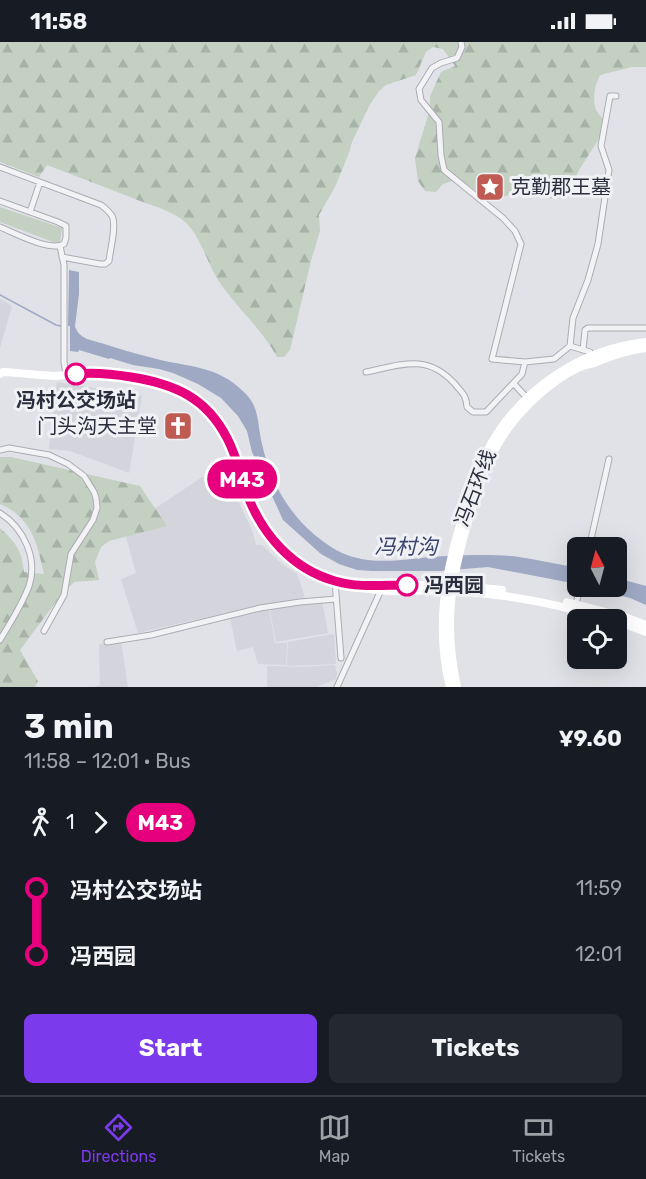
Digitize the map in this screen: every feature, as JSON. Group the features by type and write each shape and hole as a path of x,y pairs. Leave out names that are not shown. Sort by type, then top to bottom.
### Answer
{"main road":[{"name":"冯石环线","path":"456,551 492,453 524,409 551,385 593,359 625,346 646,342"},
{"name":"冯石环线","path":"450,687 443,644 448,588 469,495 482,462 499,430 527,398 572,364 646,348"},
{"path":"0,374 3,372 55,376 90,373 144,379 174,387 196,401 215,419 228,440 248,497 260,522 268,534 294,560 321,576 357,586 389,591 448,588"},
{"path":"357,586 448,588 523,598 576,606 625,617 646,625"},
{"name":"冯石环线","path":"448,588 451,651 457,687"},
{"path":"576,606 584,609"},
{"path":"627,625 646,632"}],"street":[{"path":"461,42 462,47 457,58 432,68 419,88 421,100 439,122 444,170 503,218 515,231 521,244 492,359 525,362 554,359 570,346 573,318 588,280 598,244 609,170 601,146 610,96 616,96"},
{"path":"0,167 101,205 114,218 109,261 100,264 62,257"},
{"path":"30,212 40,182"},
{"path":"0,201 66,226 66,238 64,244 54,247 0,227"},
{"path":"60,246 64,266 66,374"},
{"path":"583,350 585,330 588,328 646,328"},
{"path":"570,346 590,352 593,359"},
{"path":"554,359 559,373"},
{"path":"366,372 413,363 433,366 448,377 466,397 467,407 473,412 486,412 522,375 525,362"},
{"path":"514,384 527,398"},
{"path":"0,450 9,448 49,455 68,464 84,476 96,498 97,508 93,520 71,554 64,595 44,631"},
{"path":"591,537 609,459"},
{"path":"0,513 24,538 30,557 31,571 25,596 0,640"},
{"path":"335,581 341,658"},
{"path":"337,687 381,590"},
{"path":"576,606 578,597"},
{"path":"107,642 152,635 260,608 336,599"}],"shaded area":[{"path":"0,299 12,306 0,348"},
{"path":"57,382 142,396 129,473 70,451 49,449"},
{"path":"229,468 240,505 252,530 256,545 262,545 282,564 297,574 305,598 260,605 138,633 121,579 136,573 124,529 201,478"},
{"path":"322,601 328,633 276,642 270,610"},
{"path":"269,610 275,643 287,643 286,665 258,664 253,647 237,651 230,618"},
{"path":"334,634 336,664 287,666 288,642"},
{"path":"121,641 128,687 94,687 100,685 99,644"},
{"path":"335,665 336,679 316,687 267,687 267,666"}],"green space":[{"path":"0,42 646,42 646,67 632,67 600,75 595,87 594,101 596,110 605,122 598,140 566,194 561,197 547,198 538,195 532,189 488,199 470,186 455,180 443,184 436,192 425,191 418,181 415,158 430,109 430,96 441,72 455,66 443,49 433,47 426,52 416,75 386,85 369,106 335,187 319,215 320,231 290,350 284,357 277,357 264,337 218,280 197,238 187,223 180,218 160,208 47,165 39,177 0,162"},
{"path":"0,207 62,228 60,243 0,222"},
{"path":"0,457 11,457 140,486 167,526 109,541 101,547 95,562 99,580 74,582 61,595 20,650 38,681 35,687 0,687 0,528 17,547 22,558 24,572 44,574 39,552 26,524 19,516 0,504"}],"water":[{"path":"69,270 79,272 75,326 83,337 136,354 202,368 223,377 245,393 256,410 265,457 275,483 288,506 316,536 342,553 381,561 464,555 519,557 567,566 567,582 488,567 440,571 372,571 357,570 339,564 321,554 283,520 252,452 247,431 238,416 221,398 173,373 79,350 78,352 70,351 70,326 68,326"},
{"path":"627,581 646,586 646,605 626,597"}],"waterway":[{"path":"0,295 61,326"}],"bus line":[{"name":"M43","path":"76,374 90,373 144,379 174,387 186,394 206,410 222,428 260,522 268,534 294,560 321,576 357,586 407,585"}],"place":[{"name":"克勤郡王墓","path":"490,187"},
{"name":"冯村公交场站","path":"76,374"},
{"name":"门头沟天主堂","path":"178,426"},
{"name":"冯西园","path":"407,585"}],"water label":[{"name":"冯村沟","path":"406,546"}]}
